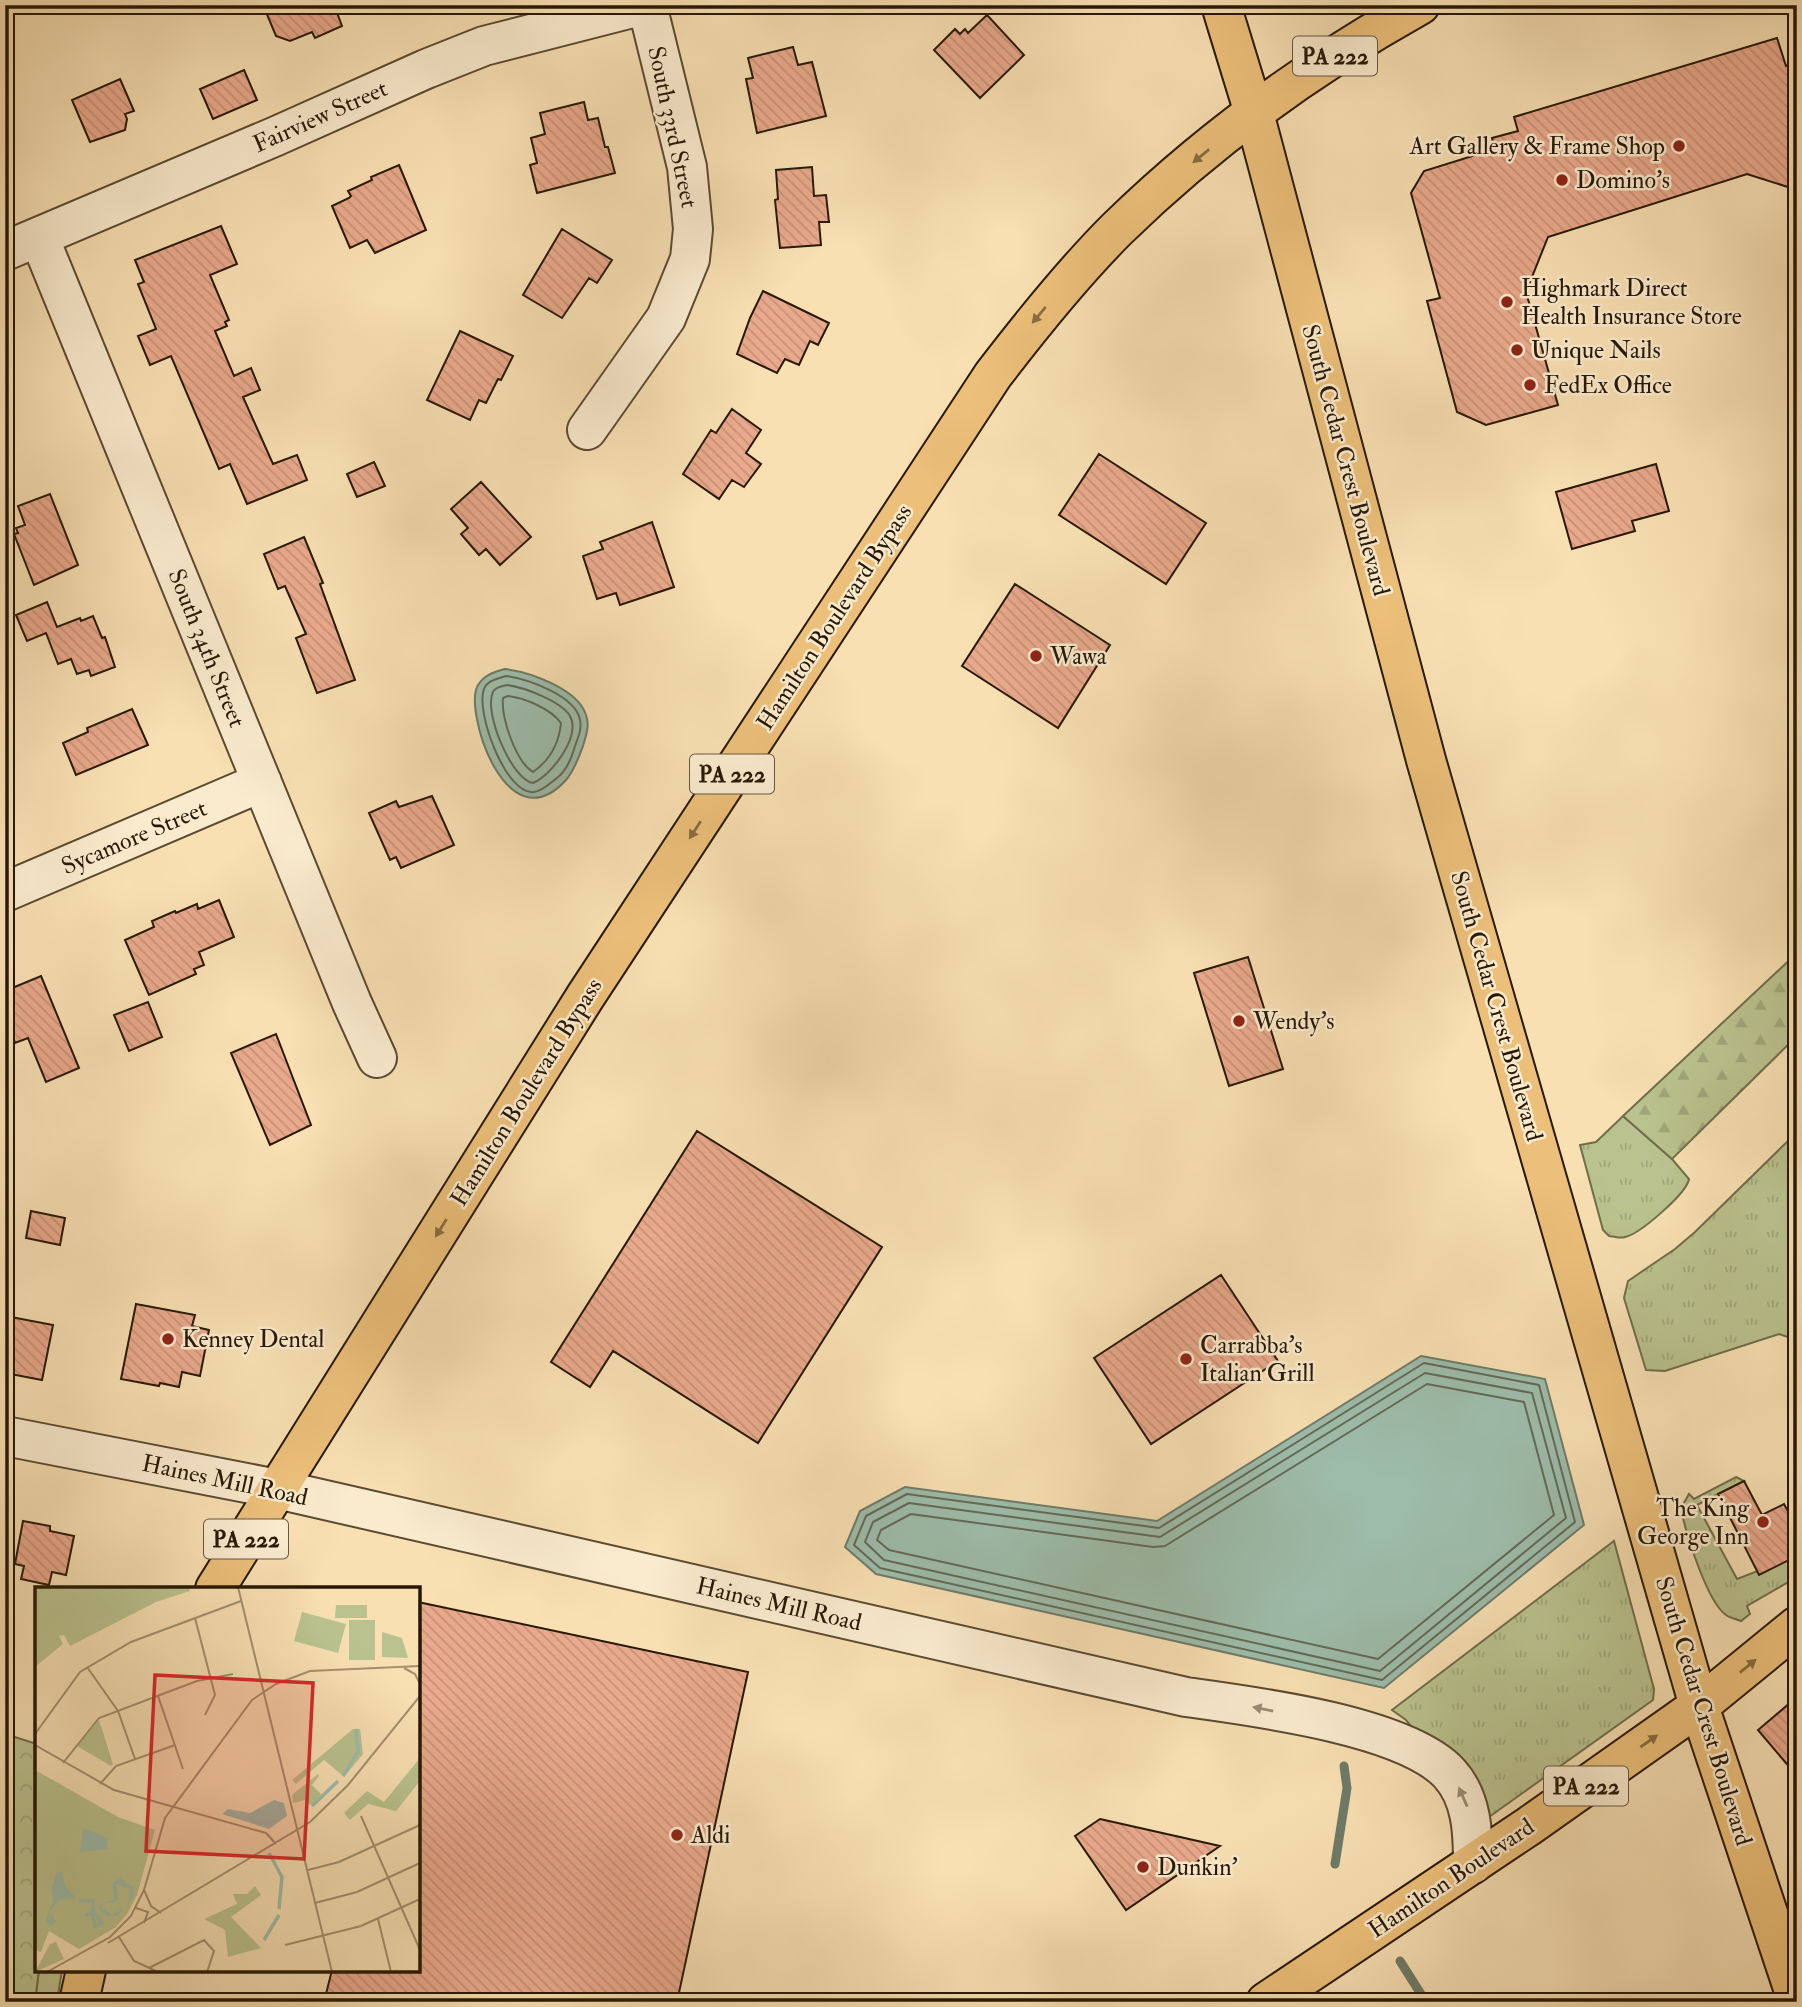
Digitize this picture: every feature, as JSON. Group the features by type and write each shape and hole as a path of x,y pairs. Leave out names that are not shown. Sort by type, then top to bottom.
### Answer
{"main road":[{"name":"South Cedar Crest Boulevard","path":"1221,5 1254,113 1426,760 1699,1706 1797,2000"},
{"name":"Hamilton Boulevard Bypass","path":"216,1587 586,997 993,375 1039,315 1116,230 1184,169 1303,77 1420,5"},
{"name":"Hamilton Boulevard","path":"1265,2002 1473,1864 1699,1706 1797,1626"},
{"path":"79,2002 86,1972"}],"street":[{"name":"Fairview Street","path":"22,244 484,46 645,5"},
{"name":"South 33rd Street","path":"587,430 666,318 690,259 693,229 687,167 645,5"},
{"name":"South 34th Street","path":"22,244 262,782 377,1058"},
{"name":"Sycamore Street","path":"5,892 262,782"},
{"name":"Haines Mill Road","path":"5,1436 277,1489 1186,1696 1359,1728 1402,1744 1435,1762 1450,1774 1464,1796 1471,1821 1473,1864"}],"green space":[{"path":"1797,953 1797,1036 1672,1159 1623,1116"},
{"path":"1623,1116 1672,1159 1689,1179 1680,1194 1662,1212 1641,1229 1621,1238 1609,1236 1603,1230 1580,1145 1596,1142"},
{"path":"1793,1136 1797,1139 1797,1346 1788,1337 1779,1334 1665,1371 1646,1370 1624,1298 1628,1281 1695,1232"},
{"path":"1736,1477 1744,1481 1697,1505 1737,1579 1797,1556 1797,1577 1747,1606 1750,1614 1741,1621 1731,1618 1719,1608 1704,1581 1681,1508 1689,1494 1694,1499"},
{"path":"1614,1541 1654,1689 1653,1700 1489,1817 1484,1816 1406,1720 1392,1710"},
{"path":"5,1734 35,1743 35,1972 39,1972 35,2002 5,2002"},
{"path":"39,1972 62,1972 57,2002 35,2002"}],"water":[{"path":"505,669 552,683 573,697 586,715 586,734 574,768 566,780 544,796 525,796 508,785 494,766 483,743 475,699 478,685 487,676"},
{"path":"1421,1356 1545,1379 1584,1525 1384,1688 876,1574 845,1547 860,1511 905,1487 1157,1521"}],"building":[{"path":"263,5 334,5 342,26 315,38 312,32 290,41 276,36"},
{"path":"987,15 1024,55 980,98 934,50 955,29 960,34 965,29 968,33"},
{"path":"1777,38 1786,66 1797,63 1797,190 1747,174 1548,237 1526,292 1558,405 1486,425 1457,412 1427,301 1440,298 1411,193 1424,171 1495,149 1492,138 1518,131 1514,117"},
{"path":"793,47 798,65 812,62 826,116 757,133 746,79 753,78 748,58"},
{"path":"244,70 257,100 213,119 200,89"},
{"path":"120,79 134,111 125,114 125,130 90,142 72,100"},
{"path":"584,102 588,120 598,118 615,173 537,193 530,165 537,163 531,138 545,134 540,113"},
{"path":"399,165 426,230 375,253 367,240 350,248 332,206 349,198 351,196 348,191"},
{"path":"812,167 814,196 826,195 829,222 819,222 821,245 780,248 775,200 778,199 776,170"},
{"path":"221,226 237,264 210,275 229,320 225,322 227,326 215,331 234,376 251,368 260,390 243,397 273,464 297,455 307,480 247,504 230,464 219,469 171,356 150,365 138,336 156,329 138,284 144,282 135,260"},
{"path":"562,229 612,260 597,283 589,278 562,318 523,295"},
{"path":"763,291 829,323 818,345 810,341 799,365 785,359 777,373 737,354"},
{"path":"460,331 513,356 486,403 479,400 470,420 427,400"},
{"path":"732,409 761,430 746,453 761,464 744,487 732,480 719,499 683,474 711,430 716,433"},
{"path":"1099,454 1206,523 1166,584 1059,515"},
{"path":"374,462 385,486 357,497 347,474"},
{"path":"1656,464 1669,511 1632,521 1635,531 1572,549 1556,492"},
{"path":"481,482 531,537 500,565 486,549 479,555 461,534 468,528 451,509"},
{"path":"50,494 78,565 34,585 14,534 18,533 16,528 25,525 18,506"},
{"path":"652,522 674,587 620,605 616,593 597,599 583,556 603,549 600,542"},
{"path":"304,537 323,583 320,584 355,680 317,693 296,638 306,634 285,586 278,589 264,554"},
{"name":"Wawa","path":"1015,584 1110,645 1058,728 962,666"},
{"path":"47,602 57,627 93,616 102,638 105,637 115,667 91,676 89,670 77,674 71,659 58,664 46,633 27,641 16,615"},
{"path":"132,709 148,745 76,775 63,743 88,732 87,728"},
{"path":"432,796 454,845 401,868 396,857 390,860 369,813 396,801 399,807"},
{"path":"219,900 234,937 199,952 204,965 194,969 196,974 149,995 125,940 154,927 152,921 175,911 176,913 197,904 198,909"},
{"name":"Wendy's","path":"1248,957 1283,1069 1229,1086 1194,973"},
{"path":"41,976 79,1068 46,1082 28,1038 15,1043 13,1037 5,1040 5,991"},
{"path":"148,1002 162,1037 129,1051 114,1015"},
{"path":"276,1034 311,1125 270,1145 231,1053"},
{"path":"697,1131 882,1247 758,1443 613,1351 590,1387 551,1362"},
{"path":"31,1211 65,1218 60,1245 26,1238"},
{"name":"Carrabba's Italian Grill","path":"1221,1275 1278,1361 1151,1444 1094,1358"},
{"name":"Kenney Dental","path":"136,1304 195,1315 192,1326 209,1330 200,1376 182,1372 179,1387 121,1379"},
{"path":"11,1317 53,1325 42,1380 5,1373 5,1345"},
{"name":"The King George Inn","path":"1744,1481 1762,1515 1784,1504 1797,1528 1797,1556 1759,1575 1718,1494"},
{"path":"23,1521 50,1526 50,1531 74,1536 66,1575 52,1572 49,1585 21,1579 24,1566 15,1564"},
{"path":"420,1602 748,1672 677,2002 324,2002 332,1972 420,1972"},
{"path":"1797,1697 1797,1776 1758,1730"},
{"name":"Dunkin'","path":"1100,1819 1220,1846 1126,1910 1075,1836"}],"waterway":[{"path":"1335,1864 1347,1788 1344,1766"},
{"path":"1400,1961 1426,2002"}],"place":[{"name":"Art Gallery & Frame Shop","path":"1679,146"},
{"name":"Domino's","path":"1562,180"},
{"name":"Highmark Direct Health Insurance Store","path":"1507,302"},
{"name":"Unique Nails","path":"1517,350"},
{"name":"FedEx Office","path":"1530,385"},
{"name":"Wawa","path":"1036,656"},
{"name":"Wendy's","path":"1239,1021"},
{"name":"Kenney Dental","path":"168,1339"},
{"name":"Carrabba's Italian Grill","path":"1186,1359"},
{"name":"The King George Inn","path":"1763,1522"},
{"name":"Aldi","path":"677,1835"},
{"name":"Dunkin'","path":"1143,1867"}]}
